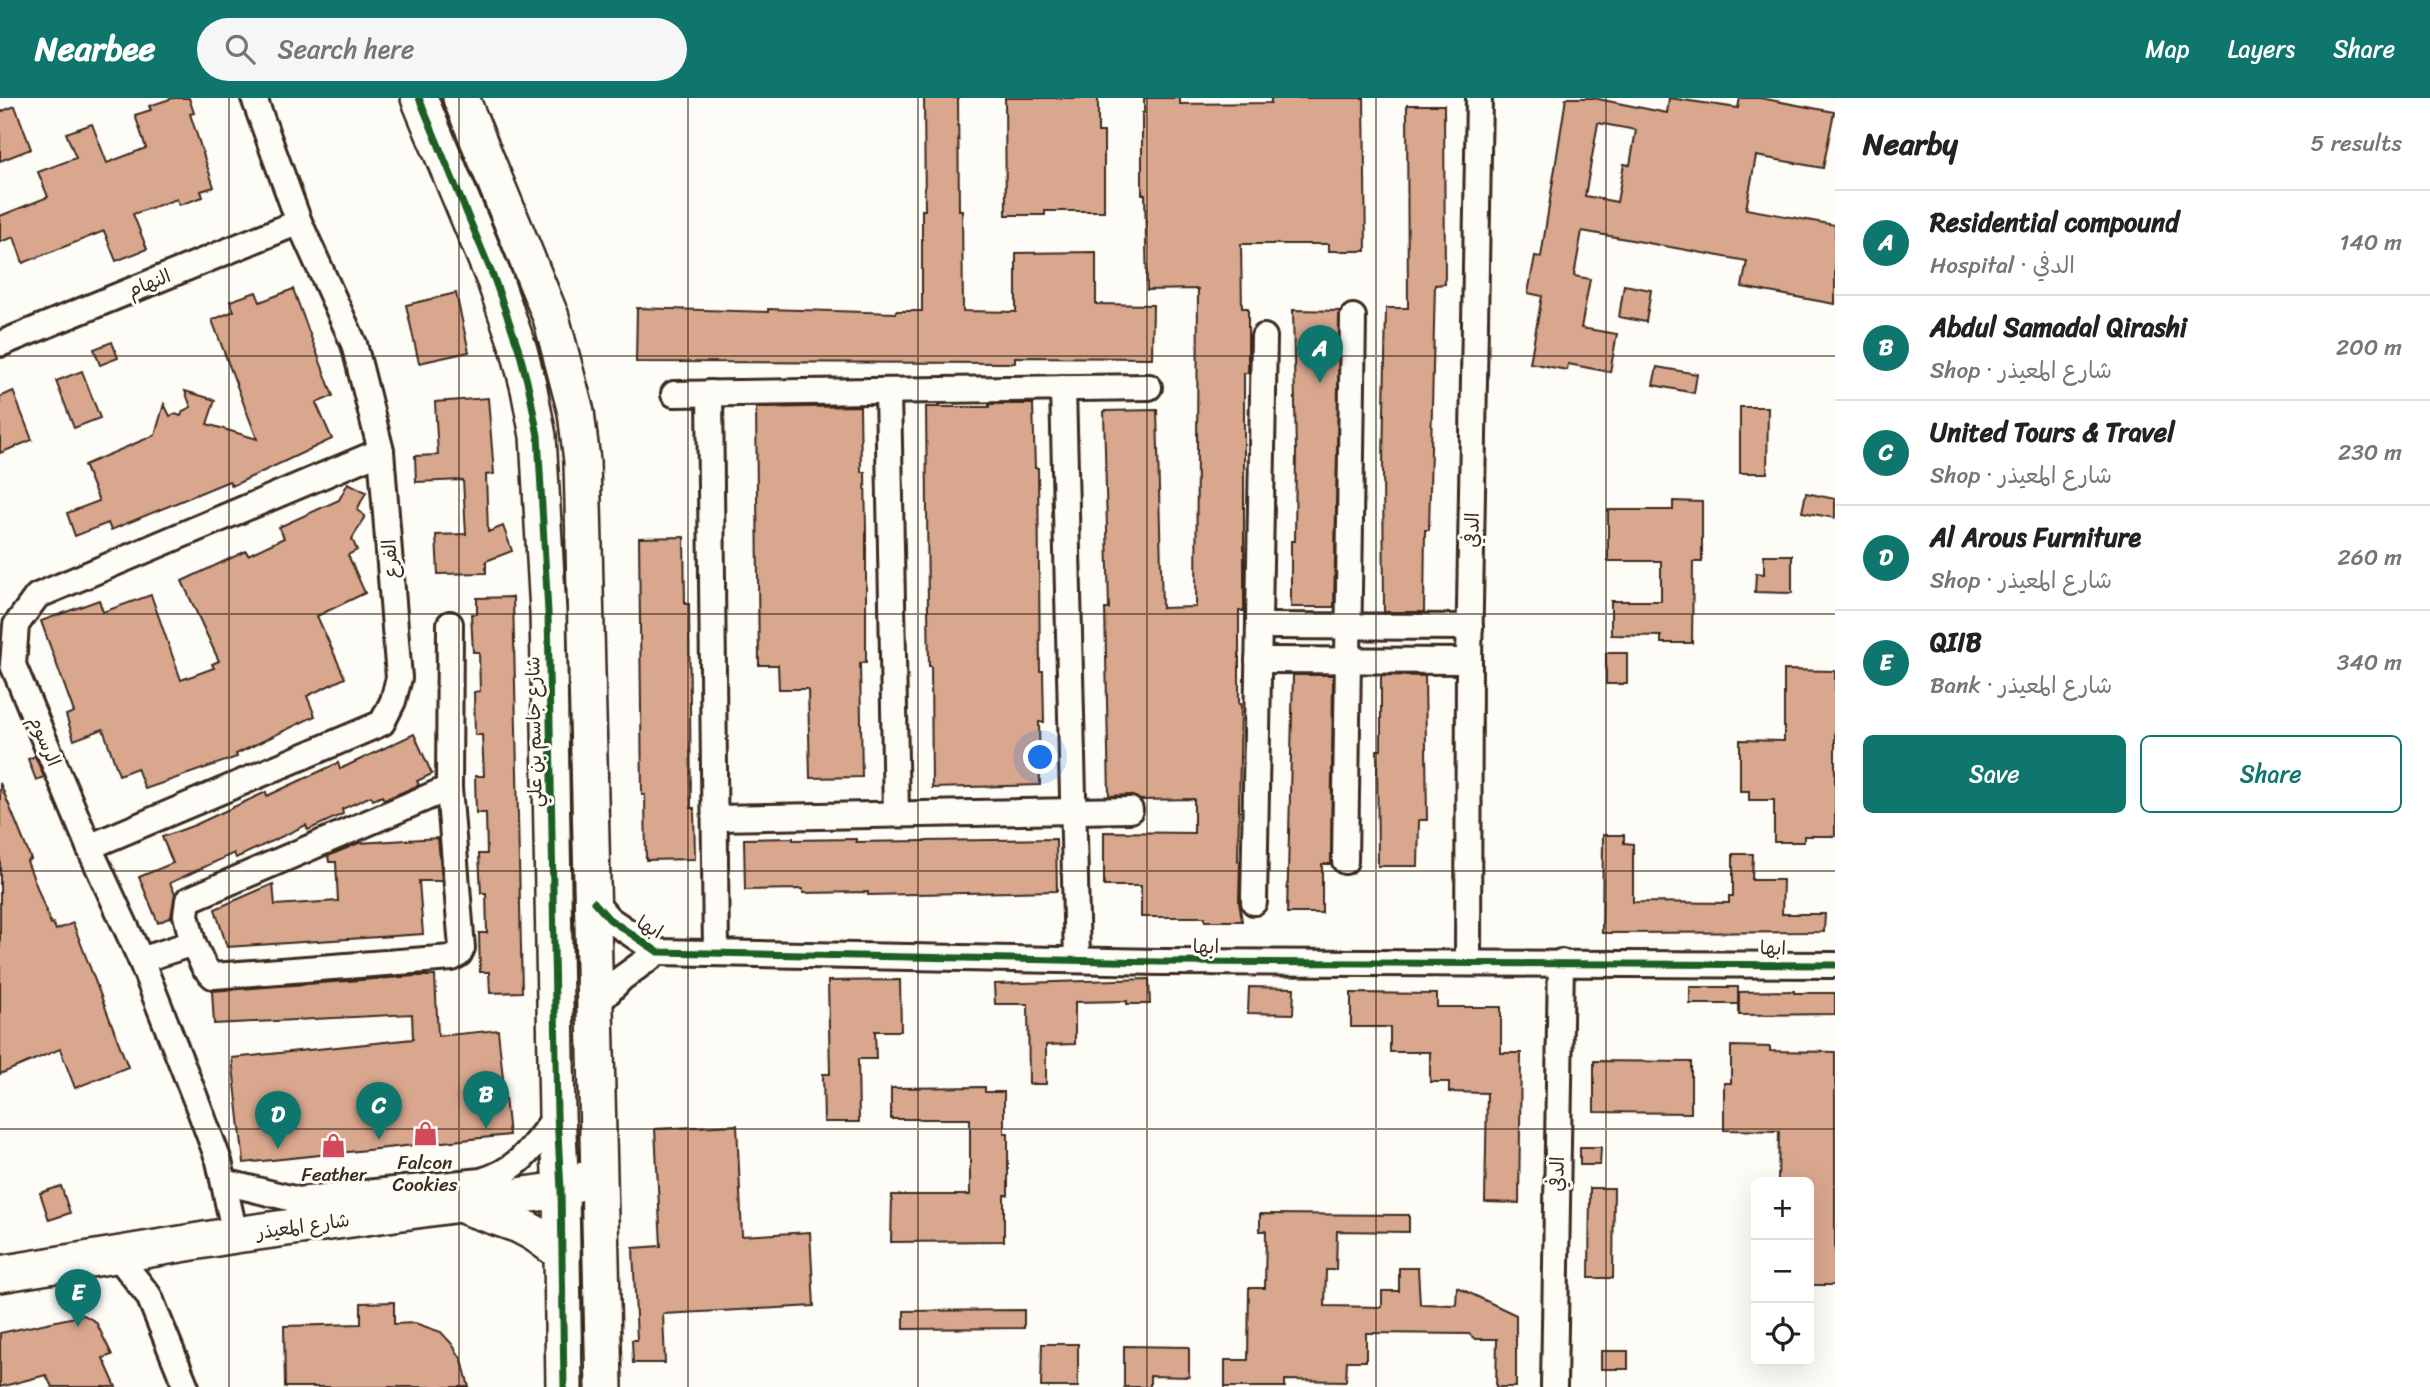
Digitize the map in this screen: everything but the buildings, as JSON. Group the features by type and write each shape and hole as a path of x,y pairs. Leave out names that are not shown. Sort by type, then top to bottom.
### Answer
{"street":[{"name":"الفرع","path":"89,847 382,723 393,701 399,678 381,451 355,344 299,222 254,98"},
{"name":"شارع جاسم بن علي","path":"419,98 495,281 530,389 538,436 548,612 564,1387"},
{"path":"461,98 551,317 576,412 582,461 604,1387"},
{"name":"الدفي","path":"1468,962 1469,661 1479,98"},
{"name":"النهام","path":"0,344 299,222"},
{"path":"1345,861 1353,317"},
{"path":"1254,902 1264,337"},
{"path":"674,394 1149,387"},
{"path":"1063,388 1077,960"},
{"path":"888,391 896,814"},
{"path":"710,394 716,953"},
{"name":"الرسوم","path":"236,1235 219,1161 201,1112 141,960 89,847 13,665 16,625 37,596 381,451"},
{"path":"449,788 188,900 186,915 204,967 213,976 452,958 458,954 462,947 449,788 450,624"},
{"path":"1259,626 1470,627"},
{"path":"1258,660 1469,661"},
{"path":"715,818 1130,810"},
{"name":"ابها","path":"594,902 609,919 658,952 1077,960 1835,965"},
{"path":"141,960 194,943"},
{"name":"ابها","path":"596,1005 622,978 658,952"},
{"name":"الدفي","path":"1553,1387 1561,962"},
{"name":"شارع المعيذر","path":"223,1182 298,1200 481,1181 496,1177 524,1158 557,1115"},
{"name":"شارع المعيذر","path":"0,1274 236,1235 561,1190 582,1180 600,1165"},
{"path":"460,1205 519,1225 562,1253"},
{"path":"149,1296 152,1248"},
{"path":"116,1254 149,1296 186,1387"}],"cycle path":[{"path":"419,98 495,281 519,350 538,436 548,612 564,1387"},
{"path":"594,902 609,919 658,952 1160,962 1835,965"}],"place":[{"name":"Residential compound","path":"1320,383"},
{"name":"Abdul Samadal Qirashi","path":"486,1129"},
{"name":"Falcon Cookies","path":"425,1134"},
{"name":"United Tours & Travel","path":"379,1140"},
{"name":"Feather","path":"334,1146"},
{"name":"Al Arous Furniture","path":"278,1149"},
{"name":"QIIB","path":"78,1327"}]}
